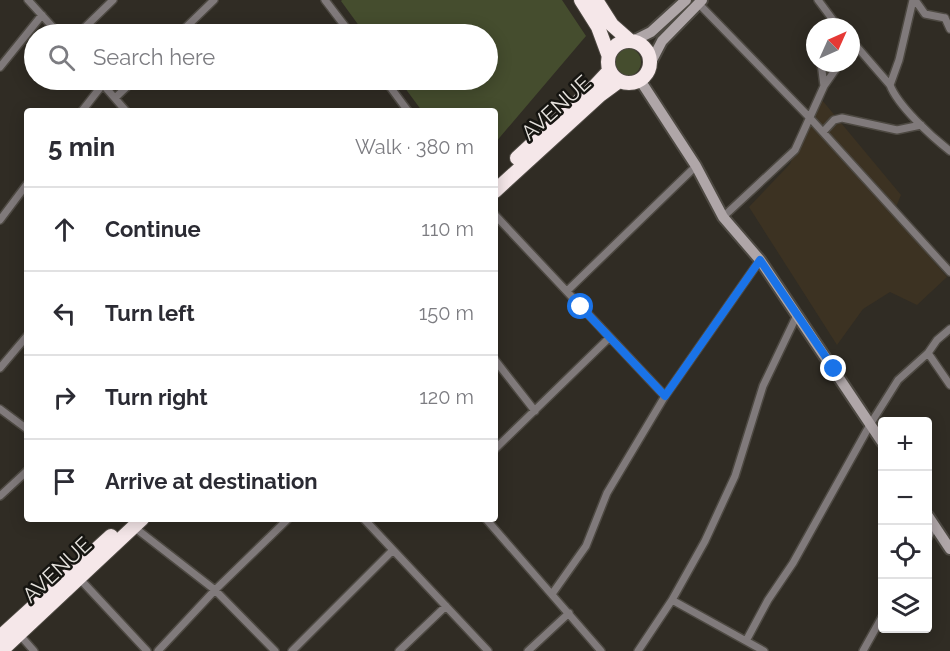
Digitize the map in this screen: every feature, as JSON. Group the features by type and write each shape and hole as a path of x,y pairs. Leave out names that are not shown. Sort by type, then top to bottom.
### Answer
{"highway":[{"path":"581,0 598,27 608,54 607,65 614,76 633,83 640,80 650,64 648,52 612,25 596,0"},
{"path":"608,54 617,44 631,41"},
{"path":"498,176 594,87 614,76"},
{"name":"AVENUE","path":"498,188 600,95 614,76"},
{"path":"0,637 135,522"},
{"name":"AVENUE","path":"1,651 135,522"}],"street":[{"path":"28,0 50,24"},
{"path":"88,24 113,0"},
{"path":"189,24 214,0"},
{"path":"631,41 651,32 686,0"},
{"path":"818,0 828,18"},
{"path":"914,0 925,14 947,15 950,29"},
{"path":"890,85 899,60 914,0"},
{"path":"328,1 344,24"},
{"path":"650,64 662,40 700,2 823,132 950,272"},
{"path":"35,24 42,15"},
{"path":"0,68 24,38"},
{"path":"860,52 921,124 950,151"},
{"path":"822,72 824,86"},
{"path":"723,217 795,150 824,86 834,72"},
{"path":"640,80 696,166 723,217 760,260 878,435"},
{"path":"84,108 96,90"},
{"path":"108,90 123,108"},
{"path":"115,98 123,90"},
{"path":"392,90 406,108"},
{"path":"823,132 834,120 842,118 897,130 921,124"},
{"path":"567,291 696,166"},
{"path":"0,220 24,188"},
{"path":"498,218 665,396"},
{"path":"552,594 586,546 607,493 665,396 760,260"},
{"path":"638,651 672,600 705,541 735,476 763,386 797,315"},
{"path":"746,641 898,380 950,329"},
{"path":"498,446 609,338"},
{"path":"0,368 24,340"},
{"path":"928,353 950,385"},
{"path":"498,364 536,411"},
{"path":"0,409 24,427"},
{"path":"0,496 24,474"},
{"path":"135,522 215,590 275,651"},
{"path":"158,651 215,590 285,522"},
{"path":"367,522 488,651"},
{"path":"489,522 601,651"},
{"path":"932,523 950,549"},
{"path":"292,651 393,550"},
{"path":"79,578 147,651"},
{"path":"672,600 764,651"},
{"path":"399,651 446,606"},
{"path":"528,651 569,613"},
{"path":"863,651 878,624"},
{"path":"19,634 34,651"}],"shaded area":[{"path":"817,94 901,195 893,214 947,277 917,305 890,292 863,309 837,345 749,207 790,164"}],"green space":[{"path":"562,0 586,36 498,139 498,108 420,108 406,90 498,90 498,24 358,24 341,1"},
{"path":"627,48 637,52 641,62 637,72 627,76 617,72 613,62 617,52"}],"route":[{"path":"581,307 665,396 760,260 834,369"}]}
